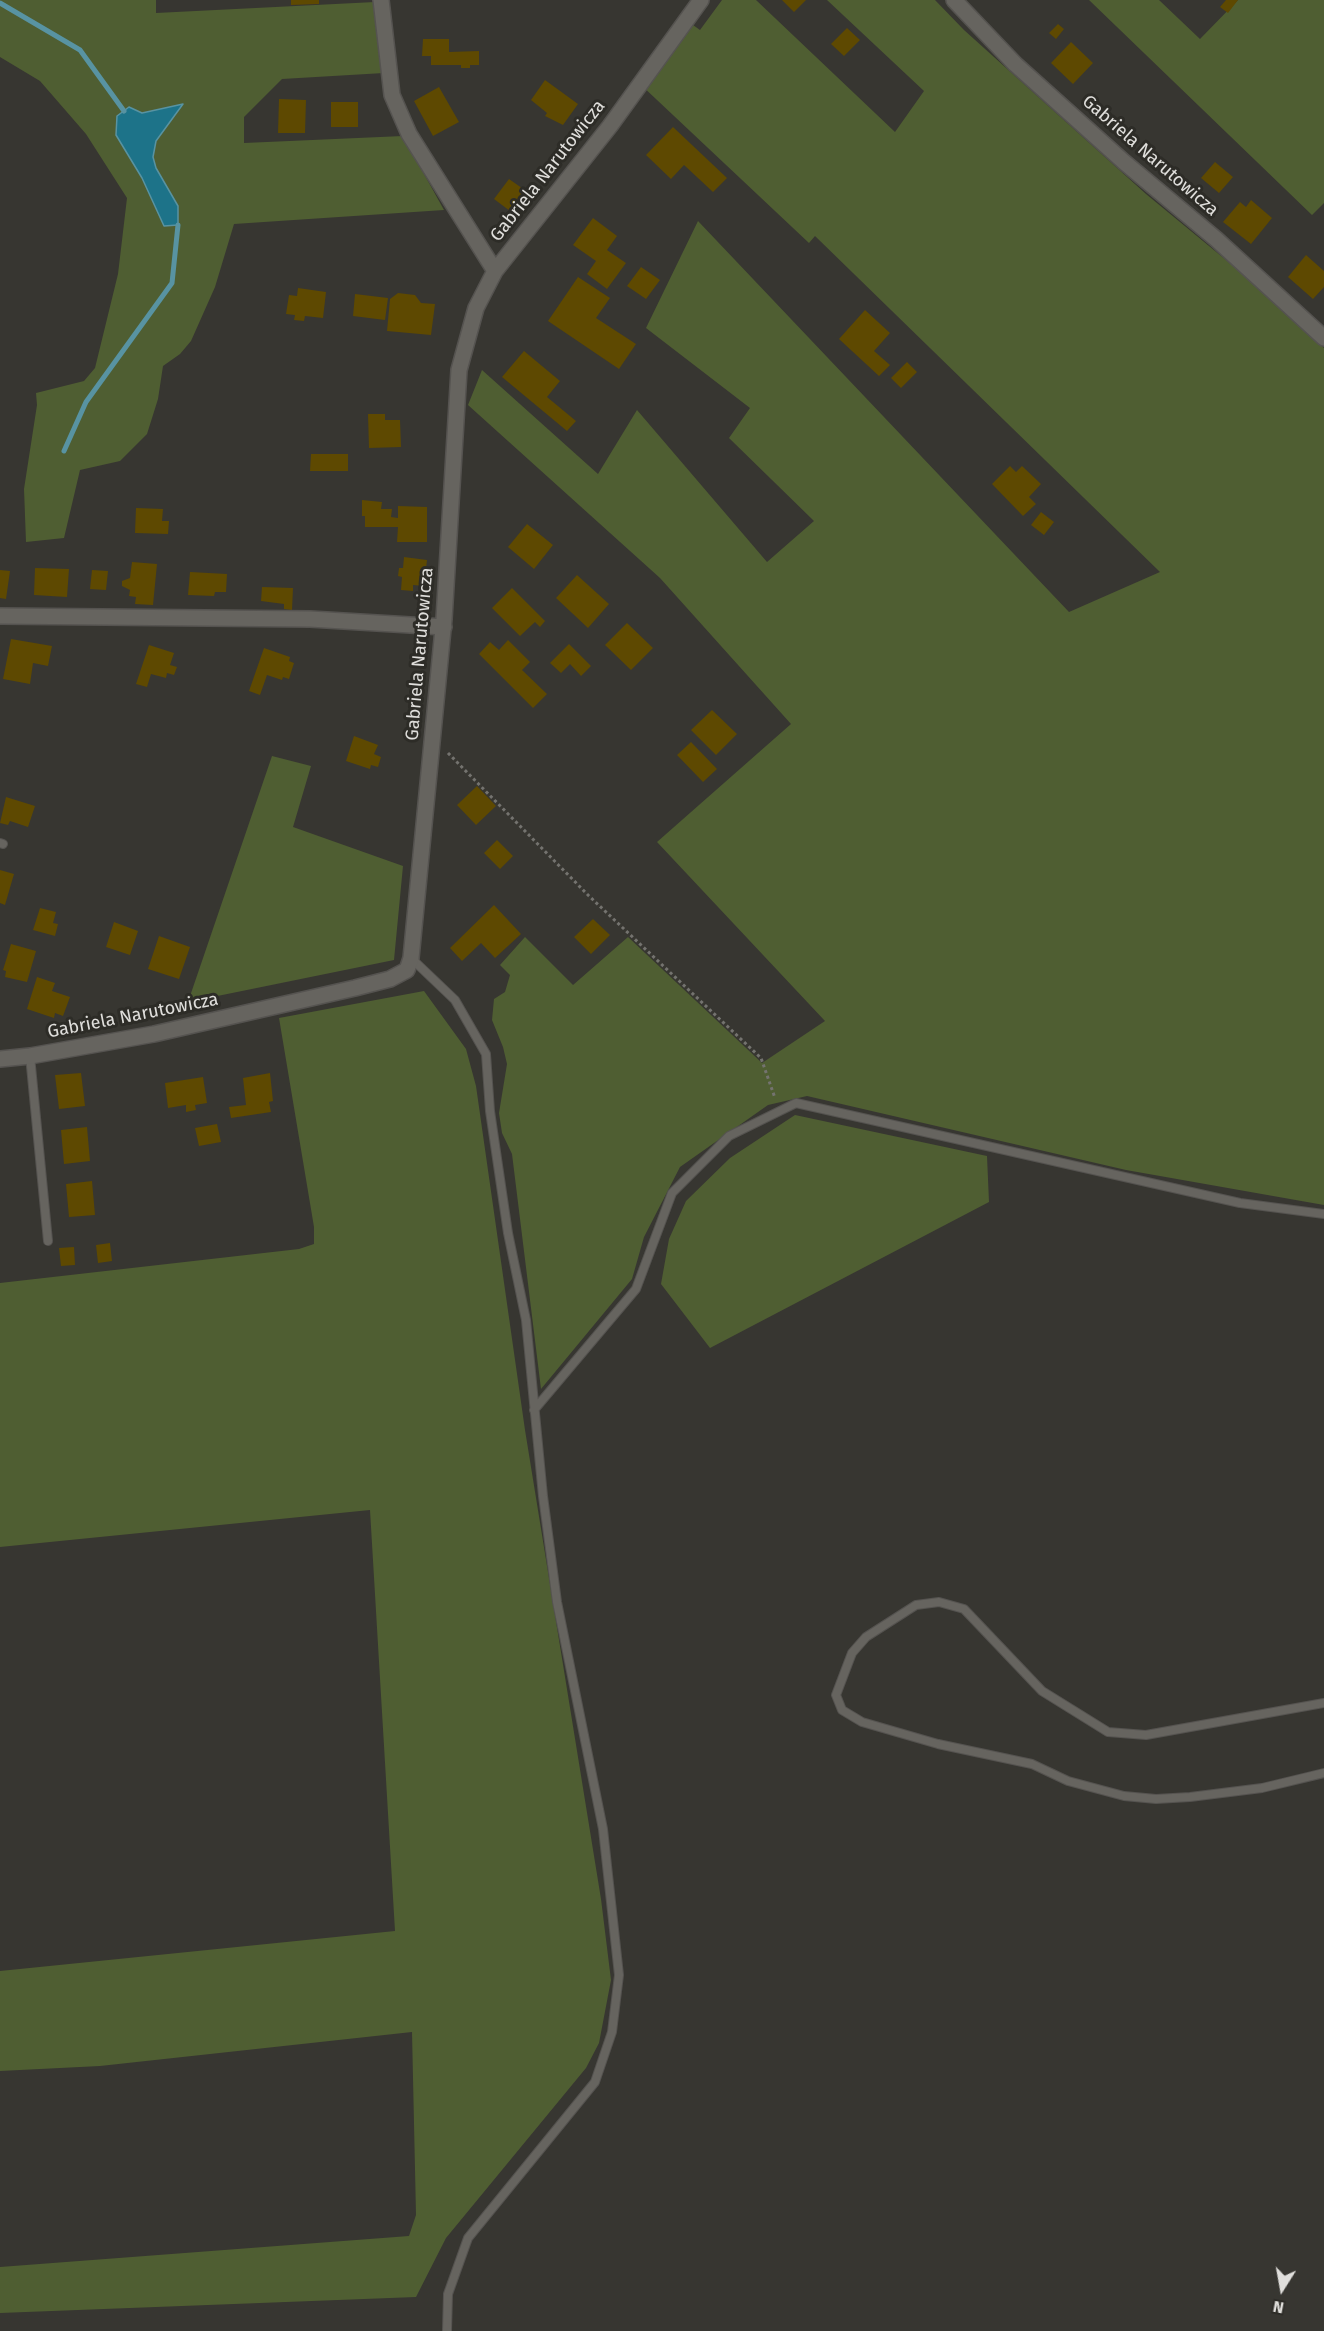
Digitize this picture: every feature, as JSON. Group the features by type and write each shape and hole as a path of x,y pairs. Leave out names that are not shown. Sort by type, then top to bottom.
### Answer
{"street":[{"path":"381,0 392,95 409,134 495,271"},
{"name":"Gabriela Narutowicza","path":"0,1059 30,1056 154,1034 355,988 390,979 407,970 411,958 444,627 459,370 476,308 495,271 609,126 701,0"},
{"name":"Gabriela Narutowicza","path":"954,0 1015,64 1124,162 1216,239 1324,338"},
{"path":"0,616 310,619 444,627"}],"lane":[{"path":"411,958 455,1000 486,1054 490,1111 508,1233 526,1320 534,1410 557,1602 603,1829 619,1975 612,2032 595,2082 468,2238 448,2294 447,2331"},
{"path":"30,1056 48,1241"},
{"path":"534,1410 636,1289 672,1193 729,1136 796,1103 1240,1203 1324,1214"},
{"path":"1324,1703 1146,1735 1108,1732 1042,1691 964,1609 939,1602 916,1605 866,1636 852,1653 836,1695 842,1710 862,1722 918,1739 1032,1764 1068,1781 1124,1796 1156,1799 1201,1796 1262,1788 1324,1773"}],"path":[{"path":"432,737 589,896 760,1058 780,1111"}],"green space":[{"path":"0,0 156,0 156,13 375,2 384,73 282,79 244,117 244,143 403,136 444,210 234,224 215,287 191,341 180,354 163,366 158,399 147,434 120,461 80,470 64,538 26,542 24,489 37,405 36,393 84,381 95,368 118,274 127,198 86,134 40,81 0,57"},
{"path":"722,0 756,0 895,132 924,91 827,0 935,0 964,30 1146,194 1243,274 1324,348 1324,1205 1126,1170 807,1096 768,1105 680,1167 644,1237 632,1279 541,1389 512,1154 502,1133 499,1113 507,1064 492,1020 494,999 505,992 510,975 500,965 525,937 573,985 628,937 762,1063 825,1021 657,842 791,724 660,578 468,405 482,370 598,474 637,410 767,562 814,521 729,438 750,408 646,328 698,221 1069,612 1160,572 815,236 809,243 640,84 686,20 700,30"},
{"path":"1089,0 1159,0 1200,39 1238,0 1324,0 1324,203 1312,215"},
{"path":"272,756 311,766 293,827 403,866 394,960 188,1002"},
{"path":"424,991 466,1049 476,1086 525,1430 601,1899 611,1980 599,2043 586,2068 446,2238 416,2297 0,2313 0,2267 409,2236 416,2215 412,2032 100,2066 0,2071 0,1971 395,1931 370,1510 0,1547 0,1283 299,1249 314,1244 314,1227 279,1018"},
{"path":"795,1115 987,1156 989,1202 710,1348 661,1284 669,1239 686,1201 730,1158"}],"water":[{"path":"183,104 156,141 153,157 156,168 178,206 178,225 164,226 142,178 116,135 117,116 129,107 142,113"}],"building":[{"path":"291,0 319,0 319,4 291,5"},
{"path":"782,0 806,0 794,12"},
{"path":"1226,0 1238,0 1228,13 1220,7"},
{"path":"1058,24 1064,29 1056,39 1049,33"},
{"path":"847,28 860,40 844,56 831,44"},
{"path":"423,39 449,39 449,52 479,51 479,65 461,68 461,65 431,65 431,56 422,56"},
{"path":"1071,42 1093,63 1073,84 1051,63"},
{"path":"545,80 578,104 563,125 545,116 547,113 531,100"},
{"path":"439,87 459,122 433,136 414,101"},
{"path":"279,99 306,100 305,133 278,133"},
{"path":"331,102 358,102 358,127 331,127"},
{"path":"673,127 727,178 713,192 684,165 671,179 646,155"},
{"path":"1215,162 1233,177 1219,193 1201,178"},
{"path":"509,179 529,193 514,214 494,199"},
{"path":"1251,200 1272,218 1251,244 1223,222 1240,202 1246,207"},
{"path":"593,218 617,236 607,250 626,263 607,289 587,274 596,261 573,245"},
{"path":"1306,255 1324,271 1324,287 1313,299 1288,277"},
{"path":"641,267 660,280 646,299 627,286"},
{"path":"578,277 610,298 596,318 636,344 619,369 548,321"},
{"path":"298,288 326,292 323,318 305,316 304,321 294,320 295,315 286,314 289,295 297,296"},
{"path":"398,293 415,295 421,303 435,304 431,335 387,331 390,299"},
{"path":"355,294 388,298 385,320 353,316"},
{"path":"865,310 890,333 874,351 890,365 879,376 839,339"},
{"path":"524,351 560,381 547,397 576,421 567,431 502,377"},
{"path":"907,362 917,372 901,388 891,378"},
{"path":"368,414 385,414 385,420 400,420 401,447 369,448"},
{"path":"311,454 348,454 348,471 310,471"},
{"path":"1010,466 1016,472 1022,466 1041,484 1029,497 1036,504 1023,516 992,484"},
{"path":"362,500 382,502 381,509 392,509 391,517 398,518 398,506 427,507 427,542 397,542 398,527 365,527"},
{"path":"136,508 163,509 162,521 169,521 168,534 135,533"},
{"path":"1041,512 1054,522 1044,535 1031,525"},
{"path":"527,524 553,545 534,569 508,547"},
{"path":"404,557 427,560 424,586 413,585 413,591 401,590 402,577 398,576 399,568 403,568"},
{"path":"132,562 157,564 153,605 135,604 136,597 129,596 130,590 122,586 122,581 130,578"},
{"path":"35,568 69,569 67,597 34,595"},
{"path":"0,570 10,571 6,599 0,598"},
{"path":"92,570 108,571 106,590 90,589"},
{"path":"190,572 227,574 226,592 215,592 214,596 188,595"},
{"path":"577,575 609,604 588,628 556,598"},
{"path":"262,587 293,588 292,610 284,609 284,604 261,601"},
{"path":"512,588 545,621 540,627 535,622 520,636 492,608"},
{"path":"627,623 653,648 631,670 605,645"},
{"path":"11,639 52,646 48,666 33,663 30,684 3,679"},
{"path":"508,640 530,662 522,670 547,694 533,708 479,654 490,642 499,650"},
{"path":"569,644 591,666 581,676 570,664 561,673 550,663"},
{"path":"149,645 174,653 170,665 177,667 174,675 167,673 166,678 151,674 147,687 136,684"},
{"path":"264,648 290,657 289,661 294,663 289,679 283,677 282,680 267,675 260,695 249,691"},
{"path":"712,710 737,734 716,755 691,730"},
{"path":"354,736 378,745 374,754 381,757 378,767 371,765 370,769 346,761"},
{"path":"691,742 717,769 703,782 677,755"},
{"path":"477,786 496,806 476,825 457,805"},
{"path":"6,797 35,806 28,827 10,821 8,825 0,823"},
{"path":"497,840 513,856 500,869 484,853"},
{"path":"0,870 14,874 5,905 0,903"},
{"path":"494,905 521,934 495,958 481,943 462,961 450,948"},
{"path":"40,908 56,912 53,923 58,924 55,936 33,930"},
{"path":"593,919 610,935 591,954 574,937"},
{"path":"114,922 138,931 130,955 106,947"},
{"path":"159,936 190,947 179,979 148,969"},
{"path":"11,944 36,951 27,982 5,977 6,971 3,970"},
{"path":"37,977 55,983 52,991 70,997 63,1016 55,1013 54,1018 27,1009"},
{"path":"81,1073 85,1106 59,1109 55,1075"},
{"path":"270,1073 273,1101 269,1102 271,1112 231,1118 229,1107 246,1105 243,1078"},
{"path":"203,1077 207,1103 195,1105 196,1110 186,1112 186,1105 168,1108 165,1083"},
{"path":"217,1124 221,1142 199,1146 195,1128"},
{"path":"87,1127 90,1161 64,1164 61,1130"},
{"path":"92,1181 95,1215 69,1217 66,1184"},
{"path":"110,1243 112,1261 98,1263 96,1245"},
{"path":"74,1247 75,1265 61,1266 59,1248"}],"waterway":[{"path":"0,3 80,50 124,111"},
{"path":"64,451 86,402 172,283 178,225"}]}
